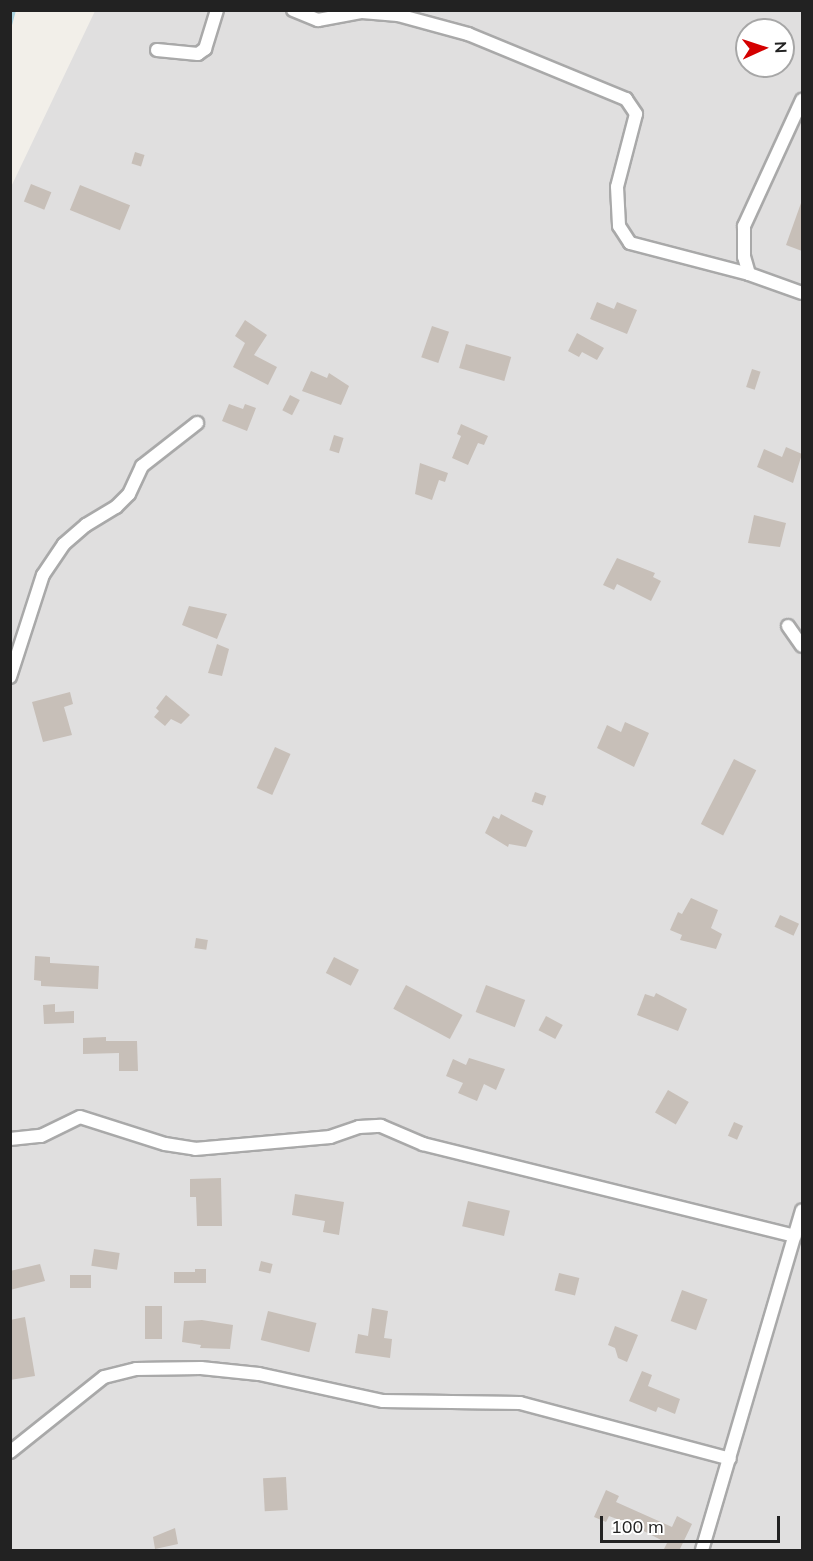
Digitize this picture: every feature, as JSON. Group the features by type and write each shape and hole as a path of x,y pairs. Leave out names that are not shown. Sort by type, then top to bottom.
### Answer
{"street":[{"path":"157,50 198,54 205,49 218,10"},
{"path":"293,10 318,20 362,12 396,13 468,34 626,99 636,114 617,187 620,226 630,243 749,274 802,293"},
{"path":"749,274 744,257 744,226 802,100"},
{"path":"10,677 19,658 33,600 43,575 64,544 86,525 116,507 129,494 142,466 197,423"},
{"path":"788,626 802,646"},
{"path":"10,1139 41,1136 80,1117 165,1144 195,1149 330,1137 358,1127 381,1126 423,1144 795,1236"},
{"path":"702,1551 802,1210"},
{"path":"10,1452 16,1442 104,1377 136,1369 201,1368 259,1374 365,1400 520,1403 730,1459"}],"shaded area":[{"path":"95,11 802,11 802,1550 11,1550 10,189"}],"building":[{"path":"135,152 145,155 141,166 131,163"},
{"path":"31,184 51,192 44,210 24,202"},
{"path":"80,185 130,205 120,230 70,210"},
{"path":"802,203 802,251 786,245"},
{"path":"597,302 614,309 617,302 637,310 627,334 590,319"},
{"path":"245,320 267,335 254,355 277,367 268,385 233,367 245,343 235,336"},
{"path":"432,326 449,332 438,363 421,357"},
{"path":"577,333 604,348 597,360 582,352 579,357 568,351"},
{"path":"466,344 511,357 504,381 459,368"},
{"path":"752,369 761,372 755,390 746,387"},
{"path":"311,371 327,378 329,373 349,386 341,405 302,391"},
{"path":"290,395 300,400 292,415 282,410"},
{"path":"229,404 243,409 245,404 256,408 247,431 222,421"},
{"path":"461,424 488,436 484,445 478,443 468,465 452,458 461,436 457,434"},
{"path":"334,435 344,438 339,453 329,450"},
{"path":"786,447 802,454 793,483 757,467 764,449 782,457"},
{"path":"420,463 448,473 445,482 439,480 432,500 415,494"},
{"path":"754,515 786,523 780,547 748,543"},
{"path":"617,558 655,573 653,577 661,581 651,601 617,584 614,590 603,585"},
{"path":"189,606 227,614 217,639 182,625"},
{"path":"217,644 229,649 222,676 208,673"},
{"path":"70,692 73,704 64,707 72,735 43,742 32,702"},
{"path":"166,695 190,715 181,724 171,719 165,726 154,717 159,711 156,708"},
{"path":"625,722 649,733 634,767 597,748 607,725 621,732"},
{"path":"275,747 291,754 272,795 257,788"},
{"path":"734,759 756,770 723,835 701,824"},
{"path":"535,792 546,796 543,806 532,801"},
{"path":"501,814 533,831 526,847 509,844 508,847 485,833 493,816 499,819"},
{"path":"691,898 718,910 711,928 722,934 716,949 680,940 682,935 670,930 678,912 682,914"},
{"path":"780,915 799,924 794,936 775,927"},
{"path":"196,938 208,940 206,950 194,948"},
{"path":"35,956 50,957 50,963 99,966 98,989 41,986 41,981 34,980"},
{"path":"334,957 359,970 351,986 326,973"},
{"path":"406,985 463,1015 450,1039 393,1009"},
{"path":"486,985 525,1000 515,1027 476,1012"},
{"path":"656,993 687,1009 678,1031 637,1015 645,994 654,997"},
{"path":"55,1004 55,1012 74,1011 74,1023 44,1024 43,1005"},
{"path":"546,1016 563,1025 555,1039 538,1030"},
{"path":"106,1037 106,1041 137,1041 138,1071 119,1071 119,1053 83,1054 83,1038"},
{"path":"469,1058 505,1069 496,1090 484,1084 477,1101 458,1093 463,1083 446,1076 453,1059 466,1065"},
{"path":"668,1090 689,1102 676,1125 655,1113"},
{"path":"734,1122 743,1126 737,1140 728,1136"},
{"path":"221,1178 222,1226 197,1226 196,1197 190,1197 190,1179"},
{"path":"295,1194 344,1202 339,1235 323,1232 325,1221 292,1215"},
{"path":"468,1201 510,1211 504,1236 462,1226"},
{"path":"94,1249 120,1253 117,1270 91,1266"},
{"path":"261,1261 273,1264 270,1274 259,1271"},
{"path":"40,1264 45,1281 10,1290 10,1271"},
{"path":"195,1269 206,1269 206,1283 174,1283 174,1272 195,1272"},
{"path":"559,1273 579,1278 575,1296 555,1290"},
{"path":"70,1275 91,1275 91,1288 70,1288"},
{"path":"682,1290 707,1299 696,1330 671,1321"},
{"path":"145,1306 162,1306 162,1339 145,1339"},
{"path":"372,1308 388,1311 384,1338 392,1339 390,1358 355,1353 358,1334 368,1336"},
{"path":"268,1311 317,1323 309,1352 261,1340"},
{"path":"25,1317 35,1376 10,1380 10,1320"},
{"path":"202,1320 233,1325 230,1349 200,1348 201,1345 182,1342 184,1321"},
{"path":"615,1326 638,1335 627,1362 618,1358 615,1348 608,1345"},
{"path":"642,1371 652,1375 648,1386 680,1399 675,1414 658,1407 656,1412 629,1401"},
{"path":"286,1477 288,1510 265,1511 263,1478"},
{"path":"606,1490 619,1496 616,1502 672,1527 677,1516 692,1524 679,1551 663,1551 667,1543 630,1524 609,1516 606,1522 594,1517"},
{"path":"175,1528 178,1544 155,1549 153,1537"}],"waterway":[{"path":"10,25 14,10"}]}
